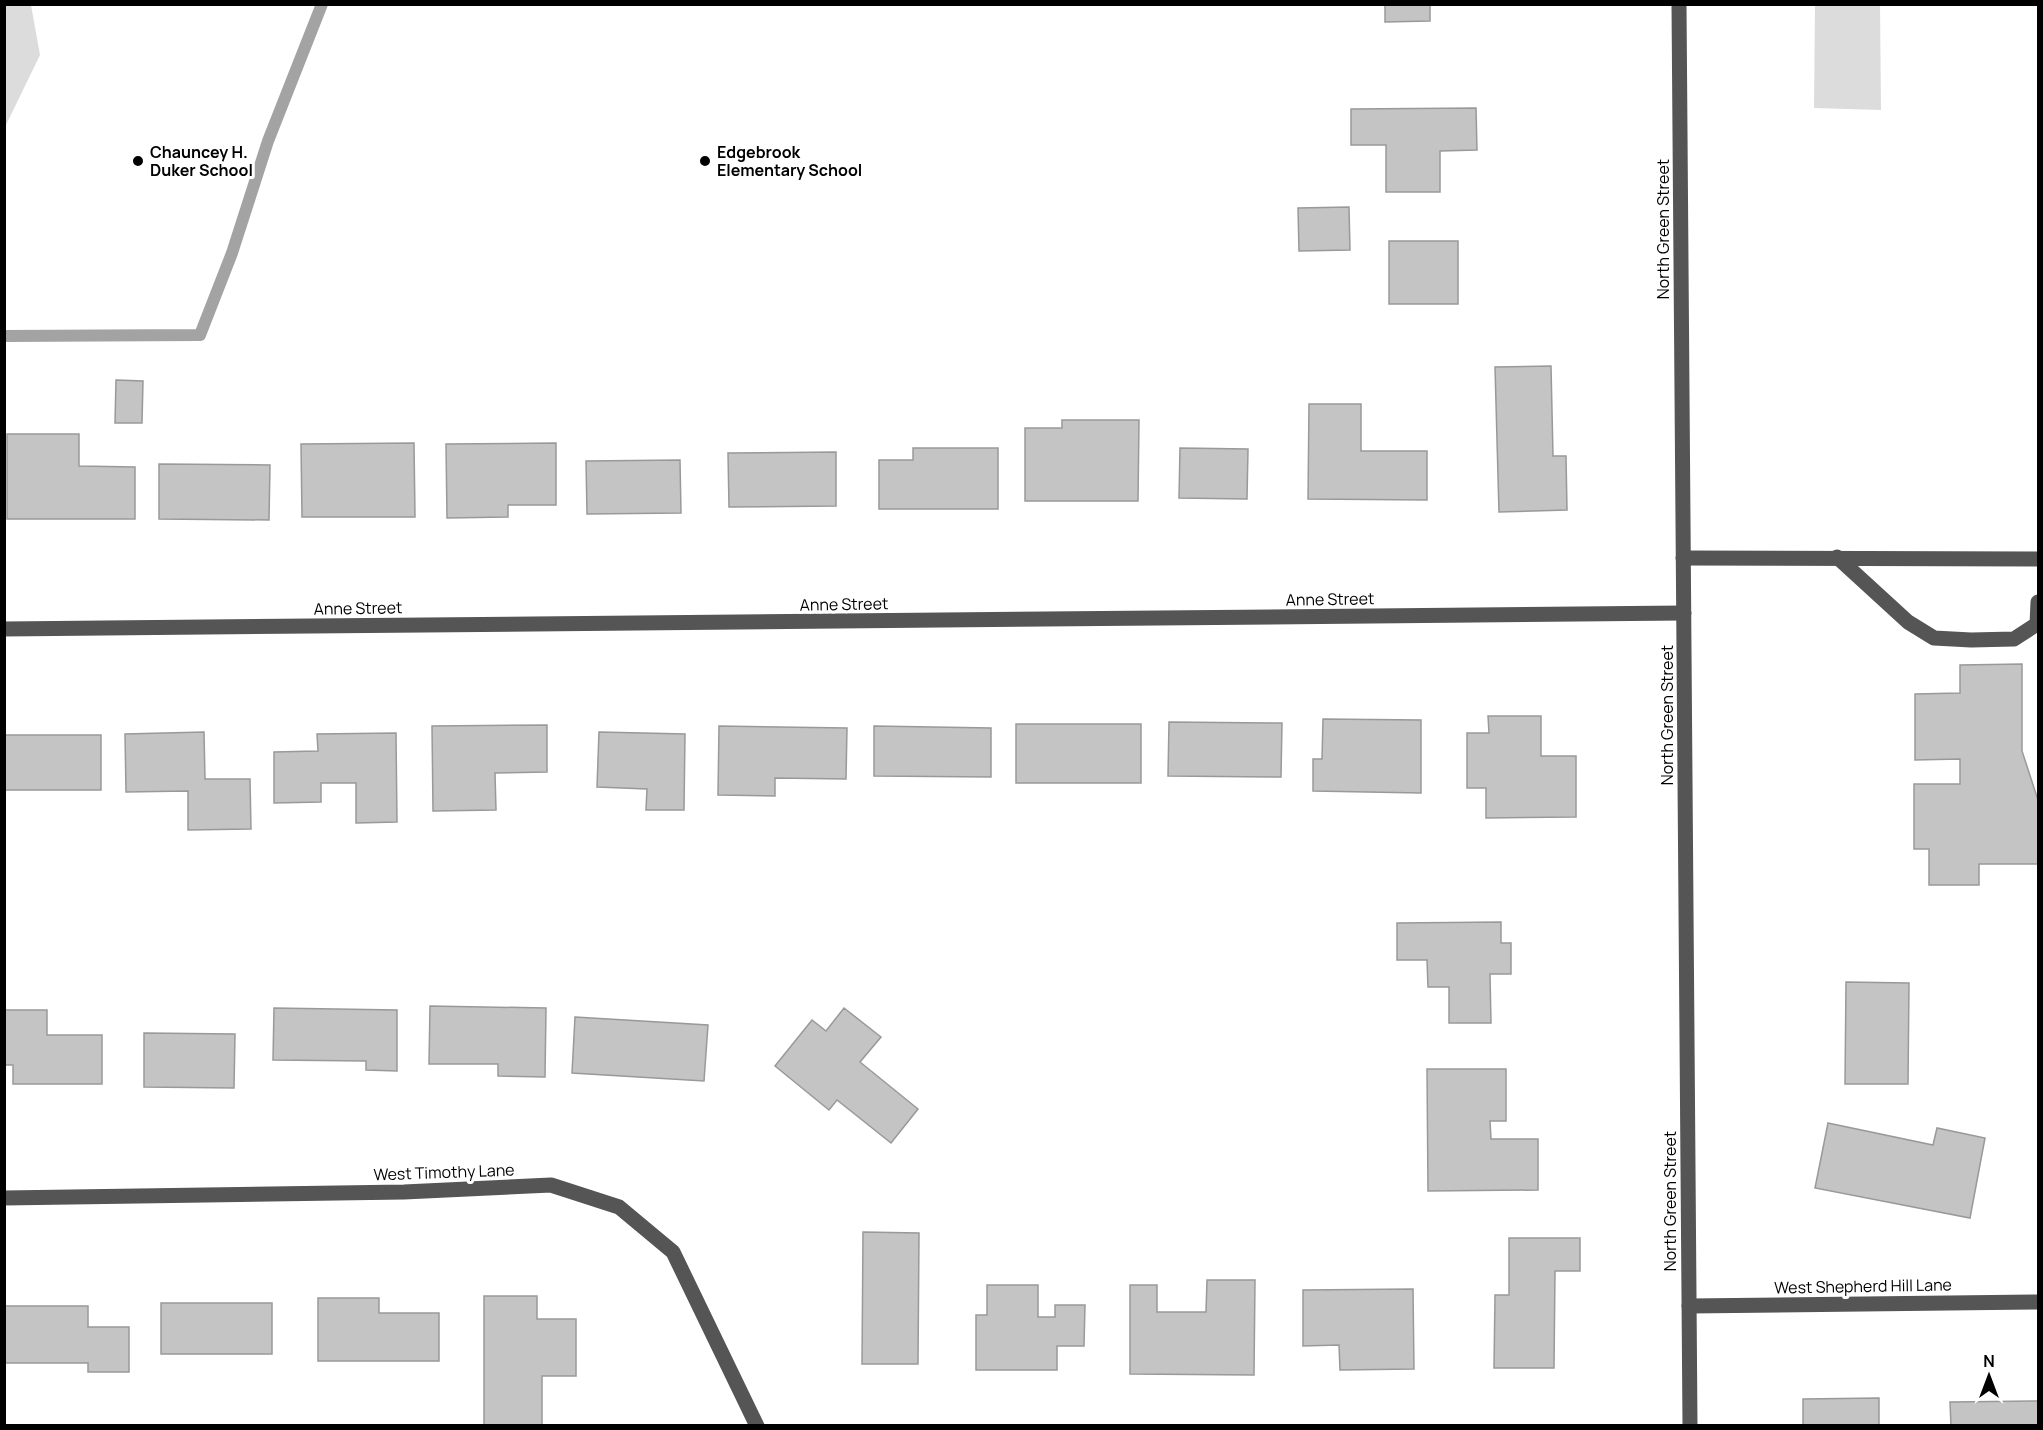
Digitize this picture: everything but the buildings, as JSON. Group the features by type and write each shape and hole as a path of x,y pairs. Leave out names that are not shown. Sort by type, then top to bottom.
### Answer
{"street":[{"name":"North Green Street","path":"1679,4 1690,1425"},
{"path":"1683,558 1838,557 2038,564"},
{"path":"1838,557 1908,622 1934,638 2014,639 2037,624 2038,602"},
{"name":"Anne Street","path":"4,630 1684,613"},
{"name":"West Timothy Lane","path":"4,1198 404,1192 551,1185 619,1207 673,1252 757,1425"},
{"name":"West Shepherd Hill Lane","path":"1689,1306 2038,1302"}],"shaded area":[{"path":"5,4 31,5 40,55 5,127"},
{"path":"1815,5 1880,5 1881,110 1814,108"}],"waterway":[{"path":"4,336 200,335 232,253 268,141 322,4"}],"place":[{"name":"Chauncey H. Duker School","path":"138,161"},
{"name":"Edgebrook Elementary School","path":"705,161"}]}
